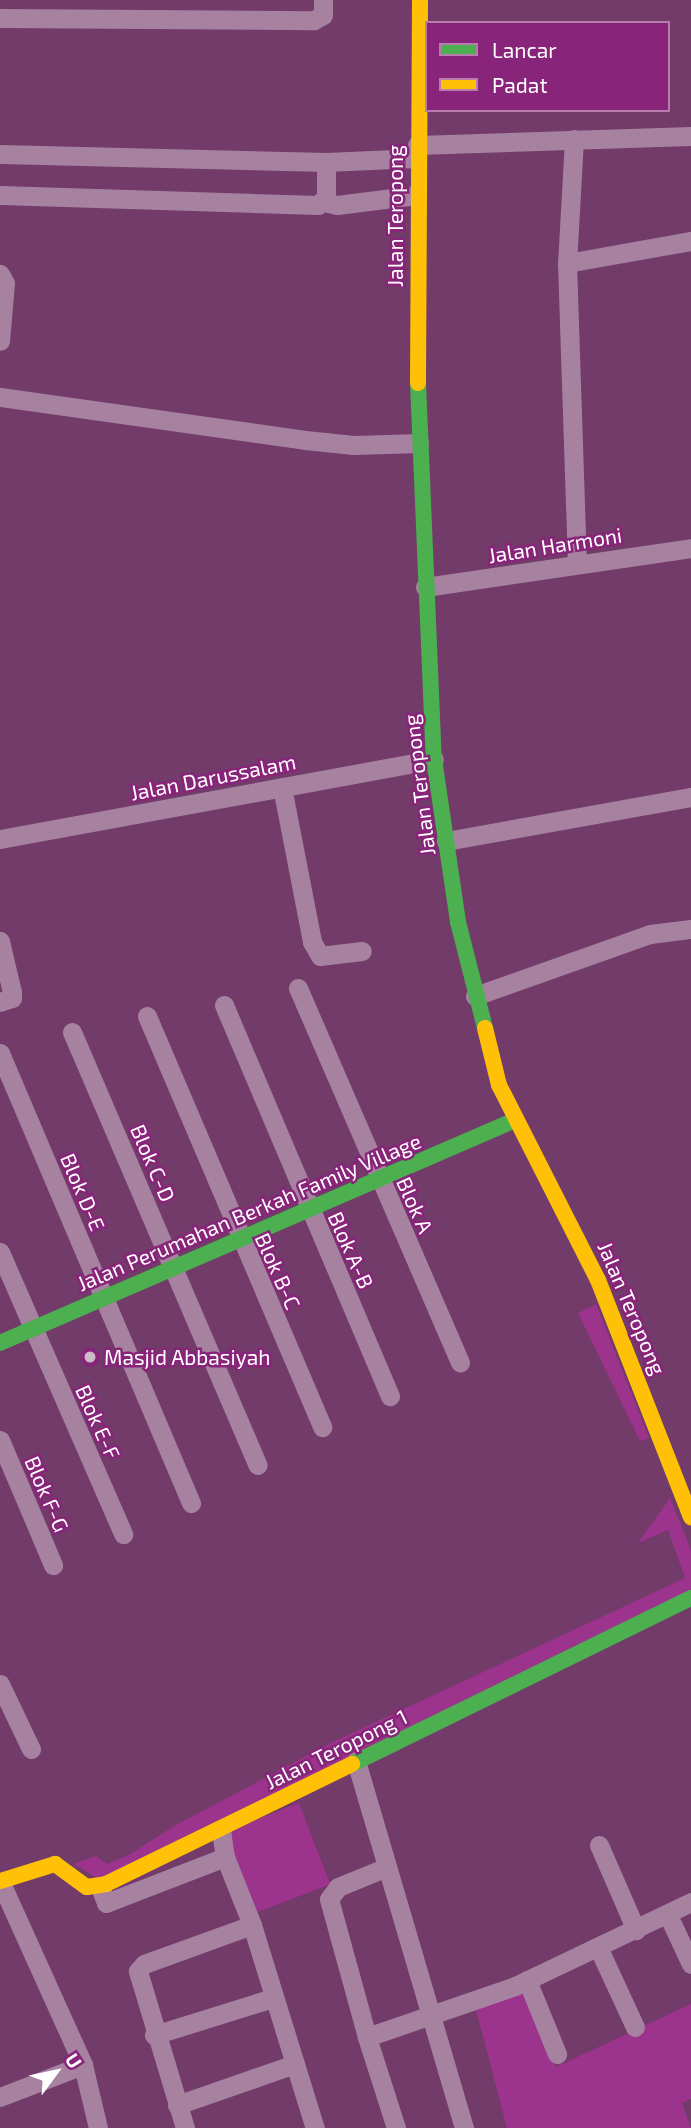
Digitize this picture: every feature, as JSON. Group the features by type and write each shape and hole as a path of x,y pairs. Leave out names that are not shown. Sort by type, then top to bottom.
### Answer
{"main road":[{"name":"Jalan Teropong","path":"420,0 416,195 419,443 433,759 446,841 475,996 499,1085 588,1257 683,1468 691,1517"},
{"name":"Jalan Perumahan Berkah Family Village","path":"0,1343 515,1120"},
{"name":"Jalan Teropong 1","path":"100,1887 691,1598"},
{"path":"1,1882 29,1869 55,1864 80,1885 100,1887"}],"street":[{"path":"0,18 314,20 323,15 323,0"},
{"path":"0,154 326,162 417,151 573,139 691,136"},
{"path":"573,139 567,264 577,564"},
{"path":"324,202 326,162"},
{"path":"0,195 324,202 337,205 416,195"},
{"path":"567,264 691,241"},
{"path":"0,274 5,282 0,341"},
{"path":"0,397 305,440 354,445 419,443"},
{"name":"Jalan Harmoni","path":"425,587 691,548"},
{"name":"Jalan Darussalam","path":"0,839 433,759"},
{"path":"282,787 312,942 320,956 362,951"},
{"path":"446,841 691,797"},
{"path":"475,996 650,934 691,929"},
{"path":"0,941 12,992 12,998 0,1002"},
{"name":"Blok A","path":"299,988 460,1362"},
{"name":"Blok A-B","path":"224,1005 308,1209 390,1396"},
{"name":"Blok B-C","path":"147,1016 239,1240 322,1427"},
{"name":"Blok C-D","path":"72,1032 258,1465"},
{"name":"Blok D-E","path":"0,1053 191,1503"},
{"name":"Blok E-F","path":"0,1252 123,1534"},
{"name":"Blok F-G","path":"0,1440 53,1565"},
{"path":"0,1684 31,1749"},
{"path":"356,1761 464,2128"},
{"path":"221,1830 225,1857 252,1925 315,2128"},
{"path":"598,1845 636,1930"},
{"path":"100,1887 106,1903 225,1857"},
{"path":"387,1867 338,1887 328,1899 396,2128"},
{"path":"1,1882 83,2064 98,2128"},
{"path":"367,2037 433,2016 527,1980 691,1902"},
{"path":"668,1915 691,1964"},
{"path":"185,2128 137,1976 140,1967 252,1925"},
{"path":"598,1947 635,2027"},
{"path":"527,1980 557,2054"},
{"path":"155,2035 273,1998"},
{"path":"0,2097 83,2064"},
{"path":"177,2105 295,2064"}],"shaded area":[{"path":"596,1304 649,1438 640,1441 578,1313"},
{"path":"670,1498 691,1550 691,1595 100,1880 74,1864 96,1856 107,1864 129,1855 174,1826 333,1742 685,1578 668,1530 638,1543"},
{"path":"299,1803 330,1884 255,1913 224,1832"},
{"path":"523,1986 556,2067 691,2004 691,2099 682,2103 691,2128 507,2128 475,2006"}],"traffic: fast":[{"path":"418,383 434,759 458,922 485,1028"},
{"path":"0,1343 515,1120"},
{"path":"352,1764 691,1598"}],"traffic: slow":[{"path":"418,383 420,0"},
{"path":"485,1028 499,1085 598,1280 691,1517"},
{"path":"0,1881 55,1864 87,1887 106,1884 352,1764"}],"place":[{"name":"Masjid Abbasiyah","path":"90,1357"}]}
